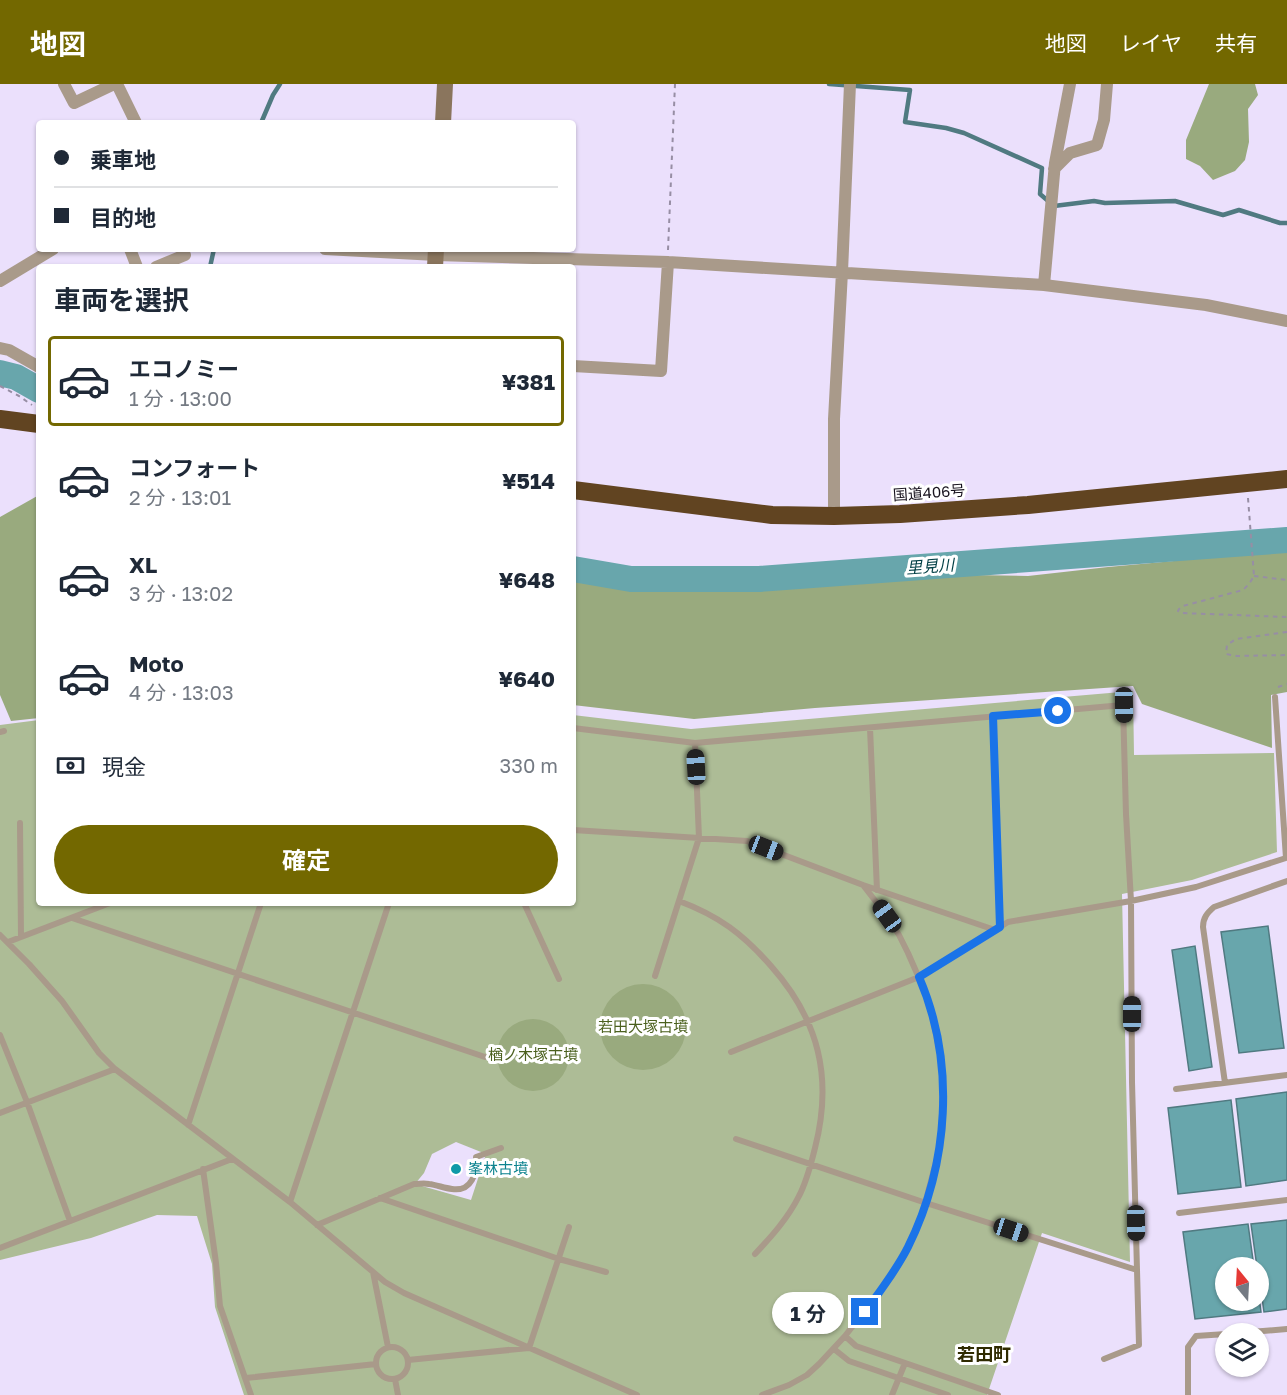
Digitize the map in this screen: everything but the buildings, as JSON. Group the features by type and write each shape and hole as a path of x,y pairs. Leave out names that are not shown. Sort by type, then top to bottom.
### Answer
{"highway":[{"path":"0,419 36,423"},
{"name":"国道406号","path":"576,490 772,515 834,516 900,514 1028,504 1287,479"}],"street":[{"path":"64,84 74,103 116,84 134,120"},
{"path":"443,120 445,84"},
{"path":"834,516 834,419 850,84"},
{"path":"1044,285 1054,169 1071,84"},
{"path":"1054,169 1070,153 1097,145 1104,120 1107,84"},
{"path":"0,281 47,252"},
{"path":"367,252 436,257 668,262 1044,285 1206,305 1287,321"},
{"path":"163,264 185,255"},
{"path":"576,366 661,371 668,262"},
{"path":"0,348 9,350 36,365"}],"lane":[{"path":"731,1052 919,977 1008,922 1131,901 1196,887 1286,858 1284,791 1275,697"},
{"path":"576,728 695,743 1124,705 1126,814 1131,901 1132,1082 1139,1345 1104,1359"},
{"path":"993,716 998,929"},
{"path":"870,728 878,890"},
{"path":"655,976 699,838 695,743"},
{"path":"20,823 21,937"},
{"path":"576,830 747,841 863,885 998,929"},
{"path":"1225,1083 1203,920 1208,912 1215,908 1287,881"},
{"path":"762,1395 789,1385 807,1375 834,1349 892,1276 908,1248 926,1203 940,1147 943,1123 943,1079 932,1014 909,952 863,885"},
{"path":"679,901 724,922 750,944 782,978 795,996 816,1043 820,1063 822,1105 819,1133 811,1164 800,1195 787,1216 755,1254"},
{"path":"8,942 102,906"},
{"path":"188,1125 260,906"},
{"path":"290,1202 387,906"},
{"path":"525,906 559,979"},
{"path":"72,918 484,1057"},
{"path":"0,935 62,1000 99,1053 115,1069 290,1202 373,1272 404,1293 637,1395"},
{"path":"0,1035 70,1221"},
{"path":"0,1113 115,1069"},
{"path":"1176,1089 1287,1075"},
{"path":"736,1139 926,1203 1137,1270"},
{"path":"317,1225 414,1184 430,1184 456,1190 467,1187 474,1179 477,1170 476,1158 501,1148"},
{"path":"0,1248 232,1159"},
{"path":"203,1169 220,1306 251,1395"},
{"path":"380,1198 606,1272"},
{"path":"1179,1213 1287,1200"},
{"path":"529,1348 569,1227"},
{"path":"373,1272 388,1347"},
{"path":"1269,1330 1287,1329"},
{"path":"1188,1395 1188,1347 1196,1336 1215,1335"},
{"path":"844,1336 856,1347 998,1395"},
{"path":"388,1347 403,1350 408,1360 408,1369 400,1378 388,1379 379,1373 376,1364 379,1353 388,1347"},
{"path":"408,1360 529,1348"},
{"path":"834,1349 849,1361 948,1395"},
{"path":"892,1395 905,1363"},
{"path":"246,1378 376,1364"},
{"path":"395,1379 398,1395"}],"path":[{"path":"668,262 675,84"},
{"path":"0,386 32,405"},
{"path":"1248,483 1254,576 1243,590 1183,606 1178,611 1181,613 1287,617"},
{"path":"1254,576 1287,580"},
{"path":"1287,632 1236,639 1227,645 1226,654 1237,656 1287,655"}],"green space":[{"path":"1209,84 1255,84 1258,95 1248,109 1249,142 1245,160 1235,171 1213,180 1200,166 1186,159 1186,140"},
{"path":"36,497 36,718 11,721 0,695 0,517"},
{"path":"1287,545 1287,692 1271,695 1272,748 1142,704 1133,686 815,708 694,719 576,705 576,577 624,583 699,581 779,583 849,573 1028,576 1174,561"},
{"path":"1133,691 1134,755 1274,753 1277,852 1192,880 1122,894 1130,1262 1042,1233 987,1395 244,1395 215,1307 212,1264 197,1216 157,1215 91,1238 0,1260 0,725 36,720 36,906 576,906 576,715 691,729","holes":["456,1142 486,1154 471,1200 415,1184 424,1173 432,1154"]},
{"name":"若田大塚古墳","path":"643,984 667,991 679,1003 686,1027 679,1051 667,1063 643,1070 619,1063 607,1051 600,1027 607,1003 619,991"},
{"name":"楢ノ木塚古墳","path":"540,1019 559,1029 567,1041 569,1055 567,1069 559,1081 547,1089 526,1091 507,1081 499,1069 497,1048 507,1029 519,1021"}],"shaded area":[{"path":"1268,926 1284,1048 1239,1053 1221,932"},
{"path":"1195,946 1212,1067 1189,1071 1172,950"},
{"path":"1287,1092 1287,1180 1246,1186 1236,1099"},
{"path":"1231,1100 1241,1187 1178,1194 1168,1108"},
{"path":"1287,1220 1287,1309 1264,1312 1269,1311 1269,1257 1256,1257 1251,1224"},
{"path":"1248,1224 1253,1257 1215,1257 1215,1311 1261,1312 1195,1319 1183,1232"}],"waterway":[{"path":"262,120 280,84"},
{"path":"829,84 910,90 905,122 964,133 1042,168 1040,194 1054,206 1094,201 1105,203 1175,201 1223,215 1239,210 1280,223 1287,223"},
{"path":"211,264 213,252"},
{"name":"里見川","path":"0,373 16,377 36,388"},
{"name":"里見川","path":"576,570 631,579 759,579 1287,540"}],"place":[{"name":"峯林古墳","path":"456,1169"}],"district":[{"name":"若田町","path":"984,1355"}],"route":[{"path":"865,1312 892,1276 908,1248 931,1187 940,1147 943,1123 941,1059 932,1014 919,977 1000,927 993,716 1058,711"}]}
